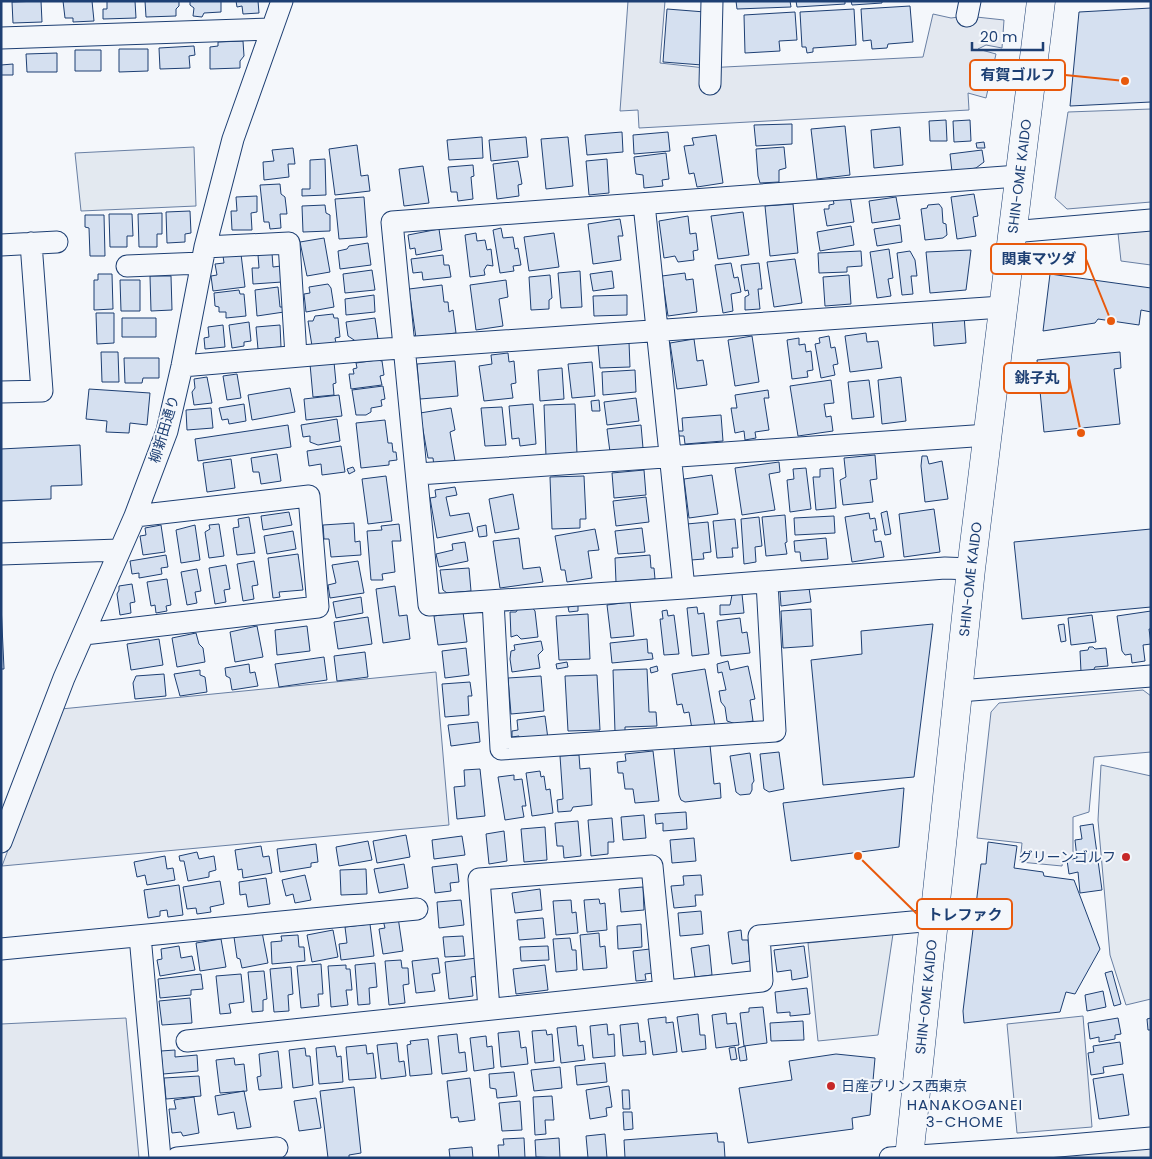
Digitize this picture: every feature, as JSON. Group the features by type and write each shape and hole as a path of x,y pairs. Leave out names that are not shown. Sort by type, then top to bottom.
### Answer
{"main road":[{"name":"SHIN-OME KAIDO","path":"902,1157 934,920 971,569 1041,1"}],"street":[{"name":"柳新田通り","path":"1,842 64,678 135,516 167,431 204,255 234,138 282,1"},
{"path":"710,84 712,1"},
{"path":"1,38 272,29"},
{"path":"971,569 945,568 429,605 418,474 392,222 1019,176"},
{"path":"644,204 684,588"},
{"path":"1012,232 1151,220"},
{"path":"1,245 57,242"},
{"path":"127,266 289,243 296,356"},
{"path":"1,392 42,391 31,244"},
{"path":"182,366 404,348 1002,307"},
{"path":"418,474 988,435"},
{"path":"84,634 318,606 309,496 135,516"},
{"path":"1,554 119,550"},
{"path":"493,601 501,749 755,732 775,730 767,582"},
{"path":"958,691 1151,676"},
{"path":"488,1010 479,879 652,866 664,991"},
{"path":"1,949 417,909"},
{"path":"187,1041 762,981 759,936 934,920"},
{"path":"140,936 160,1158"},
{"path":"902,1157 1151,1138"},
{"path":"177,1158 277,1148"}],"shaded area":[{"path":"628,1 665,1 660,63 705,68 923,57 933,14 951,18 967,16 1004,20 1002,48 986,45 978,49 996,54 986,98 968,93 969,110 639,128 638,110 620,111"},
{"path":"1151,109 1151,202 1067,209 1055,198 1068,112"},
{"path":"194,147 196,206 81,211 75,153"},
{"path":"1151,230 1151,265 1121,261 1118,233"},
{"path":"436,672 449,825 2,866 61,709"},
{"path":"1143,690 1151,696 1151,752 1094,757 1089,812 1073,817 1073,855 1063,860 1062,866 1020,862 1022,843 977,838 991,712 999,703"},
{"name":"グリーンゴルフ","path":"1101,765 1151,776 1151,999 1126,1005 1110,955 1098,820"},
{"path":"893,934 878,1035 818,1041 808,943"},
{"path":"1083,1016 1092,1127 1017,1133 1007,1024"},
{"path":"126,1018 139,1158 1,1158 1,1024"},
{"path":"1151,1138 1151,1158 1048,1158 1047,1147"}],"building":[{"path":"41,1 42,22 13,23 12,2"},
{"path":"63,1 92,1 94,21 73,22 73,18 65,18"},
{"path":"107,1 135,1 136,18 103,19 103,9 107,9"},
{"path":"145,1 179,1 176,16 146,17"},
{"path":"190,1 221,1 221,12 204,13 202,17 193,16 194,8 190,5"},
{"path":"236,1 258,1 259,13 243,14 242,6 237,7"},
{"path":"736,1 790,1 791,7 737,9"},
{"path":"796,1 845,1 845,4 797,7"},
{"path":"851,1 882,1 882,3 852,5"},
{"path":"910,6 913,42 888,44 887,48 872,49 871,40 863,41 861,9"},
{"path":"1151,8 1151,102 1070,106 1079,12"},
{"path":"667,9 705,12 702,65 663,62"},
{"path":"854,9 856,45 813,48 813,52 807,53 806,47 802,47 800,12"},
{"path":"795,12 797,40 779,41 780,51 745,53 744,15"},
{"path":"243,41 244,56 240,61 240,68 210,69 210,47 218,46 218,42"},
{"path":"194,46 195,55 189,56 190,68 160,69 159,48"},
{"path":"119,49 148,49 148,71 119,72"},
{"path":"75,50 101,50 101,71 75,71"},
{"path":"57,53 57,72 27,72 26,54"},
{"path":"13,64 13,75 1,75 1,65"},
{"path":"946,120 947,141 930,141 929,121"},
{"path":"970,120 971,141 954,142 953,121"},
{"path":"792,124 792,144 756,146 754,125"},
{"path":"845,126 850,175 817,179 811,129"},
{"path":"900,127 903,165 874,168 871,130"},
{"path":"622,132 623,152 587,155 585,135"},
{"path":"668,132 670,151 634,154 633,135"},
{"path":"716,135 723,183 697,187 694,173 689,174 684,146 694,145 692,138"},
{"path":"482,137 483,158 449,160 447,140"},
{"path":"526,137 528,157 491,161 489,140"},
{"path":"568,137 573,186 546,189 541,139"},
{"path":"984,142 985,148 977,148 976,143"},
{"path":"357,145 361,176 368,175 370,191 335,195 329,149"},
{"path":"784,147 786,168 779,170 779,182 760,183 756,149"},
{"path":"293,148 295,164 288,164 289,177 264,180 263,162 274,161 272,150"},
{"path":"982,150 984,162 976,168 952,172 950,154"},
{"path":"666,153 669,179 662,180 663,186 644,188 643,175 636,174 634,157"},
{"path":"325,159 326,195 302,196 302,189 310,189 310,160"},
{"path":"607,159 609,193 589,195 586,161"},
{"path":"518,161 522,184 518,185 519,196 497,199 493,164"},
{"path":"473,165 474,176 471,177 473,199 458,201 457,192 451,192 448,167"},
{"path":"423,166 429,203 404,206 399,169"},
{"path":"280,184 281,194 285,197 287,214 280,214 281,228 270,229 269,222 264,222 260,185"},
{"path":"974,194 978,216 973,217 976,236 957,239 951,197"},
{"path":"257,196 257,212 251,213 252,230 232,230 231,211 237,211 236,197"},
{"path":"850,196 854,222 827,226 824,209 829,209 829,205 834,204 833,199"},
{"path":"364,197 367,237 339,239 335,199"},
{"path":"896,197 900,219 872,223 869,201"},
{"path":"793,204 798,253 770,256 765,206"},
{"path":"939,204 942,208 943,223 946,224 947,235 943,238 925,240 921,209 927,208 928,205"},
{"path":"325,205 326,213 330,215 330,231 303,232 302,206"},
{"path":"190,211 191,233 185,234 185,242 167,243 166,212"},
{"path":"743,212 749,255 718,259 711,216"},
{"path":"162,213 162,234 157,234 157,247 139,247 138,214"},
{"path":"109,214 132,214 133,236 127,236 127,247 110,247"},
{"path":"85,215 104,215 105,256 90,256 89,228 85,227"},
{"path":"688,216 690,234 696,233 698,250 693,251 694,260 678,262 675,256 664,258 659,221"},
{"path":"620,219 623,236 618,236 621,260 593,264 588,224"},
{"path":"900,225 902,242 877,246 874,229"},
{"path":"851,226 854,245 820,251 817,232"},
{"path":"501,228 503,238 513,237 515,249 518,248 521,265 513,266 514,271 500,273 493,230"},
{"path":"439,229 442,250 416,255 415,248 410,249 408,235"},
{"path":"476,233 477,241 485,240 487,250 491,249 493,266 487,265 484,270 485,275 470,277 465,235"},
{"path":"554,233 559,267 529,271 524,237"},
{"path":"324,238 330,272 307,276 300,242"},
{"path":"368,243 371,265 340,269 338,251 347,249 349,246"},
{"path":"889,249 893,278 888,279 891,296 877,298 870,252"},
{"path":"971,250 966,290 930,293 926,252"},
{"path":"861,251 862,266 847,267 847,272 819,273 818,253"},
{"path":"910,251 915,260 917,276 911,276 913,294 902,295 897,253"},
{"path":"272,253 273,267 281,266 282,282 253,284 252,268 259,268 258,255"},
{"path":"241,254 245,287 213,291 211,276 217,275 215,264 224,263 223,256"},
{"path":"443,255 444,265 449,265 451,277 423,280 422,272 413,273 411,259"},
{"path":"795,259 802,303 774,307 767,262"},
{"path":"731,263 734,278 738,277 741,292 731,294 733,311 723,313 715,265"},
{"path":"759,263 762,289 758,289 760,309 745,310 745,297 749,295 748,290 745,291 741,265"},
{"path":"372,270 375,290 345,293 343,274"},
{"path":"580,271 582,307 561,308 558,273"},
{"path":"612,271 614,288 593,291 590,274"},
{"path":"685,273 686,280 693,279 697,312 668,316 662,276"},
{"path":"98,274 112,274 113,309 94,310 94,280 98,280"},
{"path":"1050,274 1151,288 1151,312 1141,310 1139,325 1098,319 1095,323 1043,331"},
{"path":"550,275 552,298 549,300 549,309 531,310 529,277"},
{"path":"849,275 851,304 825,306 823,277"},
{"path":"150,276 171,276 172,310 151,311"},
{"path":"120,280 140,280 140,311 121,311"},
{"path":"506,280 508,297 499,299 503,326 476,330 470,285"},
{"path":"328,284 331,288 334,307 306,312 304,294 310,293 309,287"},
{"path":"442,285 444,302 448,302 449,312 453,310 456,333 416,338 409,289"},
{"path":"278,287 280,307 284,307 284,312 257,316 255,290"},
{"path":"239,290 240,294 244,294 246,316 226,318 226,312 219,312 219,307 215,306 214,293"},
{"path":"374,295 375,312 346,315 345,299"},
{"path":"627,295 627,315 594,316 593,296"},
{"path":"96,313 114,313 114,343 97,344"},
{"path":"333,314 334,318 338,318 340,337 335,338 336,343 312,346 308,321 313,321 315,316"},
{"path":"964,315 966,343 934,346 932,318"},
{"path":"122,318 156,318 156,337 122,337"},
{"path":"375,318 378,339 357,342 348,336 346,322"},
{"path":"249,322 251,341 244,342 244,346 232,348 229,325"},
{"path":"223,325 225,347 205,349 204,338 209,337 208,327"},
{"path":"280,325 281,347 258,349 256,327"},
{"path":"866,333 867,342 878,341 882,368 850,372 845,336"},
{"path":"752,336 759,382 735,386 728,340"},
{"path":"829,336 831,348 835,347 838,364 833,365 835,375 821,378 815,344 820,343 819,338"},
{"path":"799,338 799,345 805,344 806,352 811,351 813,370 807,371 808,377 792,379 787,340"},
{"path":"694,339 697,361 703,360 707,385 677,389 670,343"},
{"path":"629,342 630,367 600,368 598,344"},
{"path":"101,352 118,352 119,382 102,382"},
{"path":"1120,352 1121,368 1114,369 1120,424 1044,432 1037,360"},
{"path":"508,353 509,362 514,361 516,383 511,384 513,398 484,401 479,366 492,364 491,355"},
{"path":"124,358 159,358 159,378 143,378 142,383 125,383"},
{"path":"382,361 384,375 380,376 382,385 351,389 349,374 354,374 353,369 357,368 356,363"},
{"path":"455,361 458,396 420,399 417,364"},
{"path":"334,362 336,383 333,384 334,395 313,397 310,364"},
{"path":"592,362 595,396 572,398 568,364"},
{"path":"562,368 564,399 540,401 538,370"},
{"path":"635,370 636,392 603,395 602,372"},
{"path":"237,374 241,398 227,400 223,376"},
{"path":"207,377 212,403 194,405 192,392 195,388 194,379"},
{"path":"901,377 906,421 882,424 878,380"},
{"path":"831,380 834,403 824,404 826,417 831,416 833,431 798,436 790,386"},
{"path":"869,380 874,417 852,419 848,382"},
{"path":"383,386 385,399 381,400 382,406 371,408 371,412 366,415 356,415 352,390"},
{"path":"290,388 295,412 252,420 248,395"},
{"path":"89,389 150,393 147,425 130,423 129,433 106,432 107,421 86,419"},
{"path":"768,390 769,398 764,398 769,430 755,432 756,438 745,440 744,431 735,433 731,408 737,408 735,395"},
{"path":"339,395 342,416 306,420 304,399"},
{"path":"636,398 639,421 607,425 604,402"},
{"path":"599,400 600,411 592,411 591,401"},
{"path":"244,404 246,421 229,424 228,419 222,420 219,408"},
{"path":"533,404 536,444 520,446 519,438 512,439 509,406"},
{"path":"575,404 577,454 546,456 544,405"},
{"path":"502,407 506,445 485,446 481,408"},
{"path":"211,408 213,428 187,430 186,410"},
{"path":"451,408 455,430 450,432 455,461 434,466 433,458 428,458 420,413"},
{"path":"721,415 723,441 685,444 684,436 679,436 678,431 683,431 682,418"},
{"path":"337,419 340,441 318,445 310,442 310,436 303,437 301,425"},
{"path":"385,420 388,443 392,443 393,452 396,452 397,460 389,461 389,465 361,468 356,423"},
{"path":"288,425 291,447 198,461 195,439"},
{"path":"641,425 643,448 610,452 607,429"},
{"path":"80,445 82,485 51,486 51,499 1,501 1,449"},
{"path":"341,446 345,472 322,475 321,464 309,466 307,451"},
{"path":"277,454 281,481 261,484 259,472 253,472 251,458"},
{"path":"875,455 877,479 870,480 873,502 843,505 840,480 846,477 844,458"},
{"path":"922,456 927,456 929,464 942,461 948,499 925,502 921,466"},
{"path":"231,459 235,488 207,492 203,463"},
{"path":"779,462 780,472 769,474 775,510 742,515 735,468"},
{"path":"353,467 355,471 349,474 347,469"},
{"path":"806,468 811,509 790,512 787,480 794,479 793,469"},
{"path":"833,468 836,508 816,510 813,477 820,477 820,469"},
{"path":"644,470 646,495 614,498 612,473"},
{"path":"712,475 718,514 689,518 684,479"},
{"path":"386,476 392,521 368,524 362,479"},
{"path":"584,476 586,519 580,519 580,528 552,529 550,477"},
{"path":"455,487 457,495 446,497 450,516 469,513 473,531 437,538 430,498 436,497 435,490"},
{"path":"513,494 519,529 495,533 489,499"},
{"path":"646,497 649,522 616,526 613,501"},
{"path":"934,509 940,552 904,557 899,514"},
{"path":"887,511 891,534 885,535 881,513"},
{"path":"289,512 292,525 263,530 261,516"},
{"path":"869,513 870,519 875,518 877,530 873,530 875,542 881,541 884,557 852,562 845,517"},
{"path":"785,515 787,554 766,556 762,517"},
{"path":"834,516 835,533 795,535 794,518"},
{"path":"249,517 255,553 237,555 233,528 239,527 238,519"},
{"path":"759,517 762,546 755,547 756,562 744,564 741,519"},
{"path":"735,519 738,548 732,548 733,557 717,558 713,521"},
{"path":"708,522 711,552 703,553 704,559 691,560 687,524"},
{"path":"354,523 355,542 360,541 361,555 331,557 329,539 324,539 323,525"},
{"path":"219,524 224,556 209,558 205,532 210,529 209,525"},
{"path":"399,524 401,541 392,541 395,572 382,574 383,580 371,580 367,531 382,530 381,526"},
{"path":"161,525 165,552 143,555 140,536 146,535 145,528"},
{"path":"195,525 200,560 181,563 176,530"},
{"path":"486,525 487,536 479,537 477,527"},
{"path":"642,528 645,552 618,554 615,531"},
{"path":"595,529 599,550 588,551 592,578 567,582 565,570 561,570 555,536"},
{"path":"1151,529 1151,607 1022,619 1014,542"},
{"path":"293,531 296,549 267,554 264,536"},
{"path":"519,538 523,569 540,567 543,582 500,588 493,541"},
{"path":"826,538 828,559 801,561 800,552 795,552 794,541"},
{"path":"465,542 468,561 439,567 436,554 453,550 452,544"},
{"path":"298,554 303,590 279,592 280,597 273,598 268,558"},
{"path":"166,555 168,567 161,568 162,574 139,578 139,573 132,574 130,561"},
{"path":"650,555 651,568 654,568 655,579 616,582 615,558"},
{"path":"254,561 258,585 252,586 254,599 243,601 237,564"},
{"path":"358,561 364,593 330,598 328,585 336,583 332,565"},
{"path":"226,565 230,589 224,590 226,602 215,604 209,568"},
{"path":"469,568 471,591 447,593 443,590 440,570"},
{"path":"197,569 201,591 195,592 197,603 187,605 181,572"},
{"path":"167,579 171,605 166,606 167,611 156,613 155,605 151,606 147,582"},
{"path":"132,584 135,602 130,603 131,613 120,615 117,594 119,586"},
{"path":"395,586 399,616 407,615 410,639 383,643 376,589"},
{"path":"809,588 811,602 781,606 780,591"},
{"path":"742,594 744,613 720,615 720,605 730,605 732,595"},
{"path":"361,597 363,613 336,618 333,602"},
{"path":"630,602 634,636 611,638 607,605"},
{"path":"1,604 4,669 1,669"},
{"path":"578,605 578,611 569,612 568,607"},
{"path":"531,606 535,611 538,637 521,639 517,635 511,637 510,612 516,612 518,609"},
{"path":"697,607 698,614 704,613 709,654 692,656 687,608"},
{"path":"811,609 813,646 783,648 781,611"},
{"path":"667,610 668,616 674,615 679,654 664,655 660,619 663,619 662,611"},
{"path":"1151,611 1151,629 1149,629 1151,644 1143,645 1145,661 1132,663 1131,654 1125,655 1122,651 1117,616"},
{"path":"463,612 467,642 438,645 434,616"},
{"path":"588,614 590,659 559,660 556,616"},
{"path":"1092,615 1096,642 1071,645 1068,618"},
{"path":"368,617 372,644 338,649 334,622"},
{"path":"740,618 742,633 747,632 750,653 721,656 717,621"},
{"path":"933,624 914,777 823,785 811,660 862,654 861,631"},
{"path":"1064,624 1066,641 1061,642 1058,625"},
{"path":"257,626 263,657 235,662 230,632"},
{"path":"307,626 310,651 277,655 275,630"},
{"path":"196,633 199,644 203,648 205,662 177,667 172,638"},
{"path":"159,639 163,665 131,670 127,644"},
{"path":"647,639 648,653 652,653 653,659 612,663 610,643"},
{"path":"541,641 543,650 538,655 540,668 512,672 510,659 511,651 515,650 514,645"},
{"path":"1089,647 1095,649 1106,648 1108,666 1095,667 1093,671 1081,672 1080,651 1088,650"},
{"path":"466,648 469,675 445,678 442,651"},
{"path":"365,652 368,677 337,681 334,656"},
{"path":"324,657 327,680 279,687 275,664"},
{"path":"728,661 730,670 748,666 755,699 750,700 753,721 736,724 727,721 725,707 721,702 719,691 726,690 722,672 718,673 717,664"},
{"path":"567,662 568,667 557,669 556,664"},
{"path":"249,664 250,673 255,672 258,686 232,690 230,678 226,676 225,668"},
{"path":"657,666 658,671 651,673 650,668"},
{"path":"647,669 649,712 656,712 657,726 625,727 625,732 615,732 613,670"},
{"path":"705,669 715,726 692,729 689,712 684,713 682,704 677,705 672,674"},
{"path":"200,670 200,675 205,677 207,692 180,696 174,674"},
{"path":"164,674 166,696 135,699 133,683 136,676"},
{"path":"597,675 600,730 568,731 565,676"},
{"path":"541,676 544,711 511,714 508,678"},
{"path":"470,682 472,696 468,696 469,715 445,717 442,684"},
{"path":"545,716 548,739 520,743 519,736 512,737 512,731 518,730 517,720"},
{"path":"478,722 480,742 451,746 448,725"},
{"path":"710,745 714,784 720,783 721,798 685,802 681,800 679,795 674,748"},
{"path":"653,751 659,801 635,803 633,789 625,789 623,773 618,773 617,762 626,761 625,754"},
{"path":"779,752 784,789 769,792 764,789 760,754"},
{"path":"750,753 754,781 752,790 750,794 740,795 736,792 730,756"},
{"path":"579,755 580,769 590,768 592,805 573,807 571,811 558,812 557,800 563,799 560,756"},
{"path":"480,769 485,816 457,819 454,787 465,786 464,770"},
{"path":"540,771 541,777 544,776 546,790 550,789 553,813 532,816 526,773"},
{"path":"514,775 514,780 522,779 526,806 522,806 524,817 505,820 498,777"},
{"path":"904,788 899,847 791,861 783,803"},
{"path":"686,812 687,829 663,831 663,823 656,824 655,814"},
{"path":"644,815 646,838 623,840 621,817"},
{"path":"612,818 614,842 608,842 608,854 591,856 588,820"},
{"path":"578,821 581,856 564,858 563,846 557,846 555,823"},
{"path":"1093,824 1102,890 1080,893 1078,872 1069,874 1067,860 1077,858 1075,840 1082,839 1080,826"},
{"path":"545,827 547,860 524,862 521,829"},
{"path":"504,831 507,861 489,864 486,834"},
{"path":"406,835 410,857 377,863 373,841"},
{"path":"462,836 465,855 434,859 432,840"},
{"path":"694,838 696,861 672,863 670,840"},
{"path":"368,841 372,860 339,866 336,847"},
{"path":"988,842 1017,846 1014,868 1043,872 1044,876 1074,880 1100,949 1075,994 1066,992 1060,1012 964,1023 963,1011 981,864 986,864"},
{"path":"316,844 318,862 311,863 311,867 280,872 277,849"},
{"path":"261,846 263,857 269,856 272,873 243,878 242,869 238,870 235,850"},
{"path":"197,852 199,859 214,856 216,870 209,872 209,877 188,881 184,861 180,861 179,856"},
{"path":"165,856 167,869 173,868 175,880 147,885 145,875 137,877 134,862"},
{"path":"404,864 408,888 379,893 374,869"},
{"path":"457,864 459,882 450,883 451,891 435,893 432,867"},
{"path":"366,869 367,894 341,895 340,870"},
{"path":"305,875 311,900 295,903 293,894 286,896 282,880"},
{"path":"701,875 703,895 695,895 696,906 674,908 671,886 684,885 683,876"},
{"path":"266,878 270,904 248,907 246,894 240,895 239,882"},
{"path":"220,881 224,904 210,907 211,912 197,914 196,908 187,909 183,887"},
{"path":"179,885 183,915 168,917 167,910 160,911 160,916 148,918 144,890"},
{"path":"643,887 644,910 621,912 619,889"},
{"path":"540,889 542,910 515,913 512,893"},
{"path":"599,899 600,904 605,903 607,930 587,932 584,900"},
{"path":"461,900 464,925 439,928 437,902"},
{"path":"571,900 572,913 576,912 578,933 556,935 553,901"},
{"path":"701,911 703,934 680,936 678,913"},
{"path":"398,917 403,951 383,954 379,929 385,928 383,920"},
{"path":"543,918 545,938 519,940 517,920"},
{"path":"370,924 374,956 341,960 339,944 347,943 345,927"},
{"path":"641,924 642,947 618,949 617,926"},
{"path":"333,930 338,957 312,962 307,935"},
{"path":"741,930 742,940 748,940 750,961 732,964 728,932"},
{"path":"262,932 268,963 242,968 240,959 237,958 234,937"},
{"path":"599,933 600,947 605,946 607,968 583,970 580,935"},
{"path":"298,935 299,947 304,947 305,961 272,964 271,942 282,941 281,936"},
{"path":"463,936 465,956 445,957 443,937"},
{"path":"570,938 572,950 576,950 577,970 556,972 553,939"},
{"path":"221,939 226,967 200,971 196,943"},
{"path":"709,945 712,975 695,977 691,948"},
{"path":"179,946 181,958 192,956 195,970 160,976 157,960 162,959 161,949"},
{"path":"548,946 549,960 521,961 520,947"},
{"path":"804,946 808,977 792,980 791,970 777,972 774,950"},
{"path":"650,949 653,973 645,974 646,980 636,981 633,951"},
{"path":"438,958 440,973 432,974 435,991 416,993 412,961"},
{"path":"477,958 479,976 471,977 473,996 449,999 445,962"},
{"path":"401,960 402,968 408,968 409,984 403,985 405,1003 389,1005 385,961"},
{"path":"375,963 377,987 369,988 370,1004 358,1005 355,965"},
{"path":"321,964 323,994 318,994 319,1006 301,1008 297,966"},
{"path":"346,965 346,969 350,969 352,990 346,990 348,1005 331,1007 328,966"},
{"path":"545,965 548,990 516,994 513,969"},
{"path":"291,967 293,994 288,995 289,1011 274,1012 270,969"},
{"path":"264,971 267,999 263,1000 263,1011 252,1012 248,972"},
{"path":"1112,971 1121,1004 1114,1006 1105,973"},
{"path":"201,974 203,989 191,990 191,995 160,998 158,979"},
{"path":"241,974 244,1002 229,1004 231,1013 220,1014 216,976"},
{"path":"807,988 810,1014 790,1016 790,1012 777,1013 775,992"},
{"path":"1103,991 1106,1007 1087,1011 1085,995"},
{"path":"190,998 192,1023 162,1025 159,1001"},
{"path":"763,1007 767,1043 744,1046 740,1013 749,1012 749,1008"},
{"path":"726,1013 727,1024 736,1023 739,1045 716,1048 712,1015"},
{"path":"698,1014 700,1035 705,1035 706,1049 682,1052 677,1017"},
{"path":"666,1017 666,1023 673,1022 677,1052 653,1055 648,1019"},
{"path":"1118,1018 1121,1034 1115,1035 1115,1039 1099,1042 1099,1037 1090,1039 1088,1023"},
{"path":"1151,1018 1151,1030 1148,1030 1147,1019"},
{"path":"803,1021 804,1040 771,1041 770,1023"},
{"path":"638,1023 640,1042 645,1041 646,1054 623,1056 620,1025"},
{"path":"607,1024 608,1035 614,1034 615,1056 593,1058 590,1026"},
{"path":"576,1026 578,1046 583,1045 585,1060 561,1063 557,1028"},
{"path":"546,1030 547,1035 552,1034 554,1061 535,1063 532,1031"},
{"path":"519,1031 521,1048 526,1047 528,1064 501,1067 498,1033"},
{"path":"457,1034 459,1053 465,1052 467,1071 442,1074 438,1036"},
{"path":"486,1036 487,1047 492,1046 494,1068 474,1071 470,1038"},
{"path":"428,1039 432,1074 410,1076 407,1045 411,1044 410,1041"},
{"path":"1120,1042 1123,1064 1103,1067 1104,1073 1091,1075 1088,1053 1094,1052 1093,1046"},
{"path":"397,1043 399,1062 404,1061 406,1076 381,1079 377,1045"},
{"path":"366,1045 367,1054 373,1053 376,1078 349,1080 346,1047"},
{"path":"335,1046 337,1057 341,1056 343,1082 319,1084 316,1048"},
{"path":"745,1046 747,1060 740,1061 738,1048"},
{"path":"735,1047 737,1059 731,1060 729,1048"},
{"path":"305,1048 306,1056 310,1056 313,1085 293,1088 289,1050"},
{"path":"175,1050 175,1057 197,1055 198,1071 163,1074 161,1051"},
{"path":"278,1051 282,1088 259,1090 257,1077 261,1076 259,1054"},
{"path":"836,1054 875,1058 870,1115 852,1118 853,1129 748,1143 739,1088 792,1080 789,1061"},
{"path":"234,1058 235,1065 244,1064 247,1091 220,1093 216,1060"},
{"path":"605,1063 607,1082 577,1085 575,1066"},
{"path":"560,1067 562,1088 534,1091 531,1070"},
{"path":"514,1072 517,1096 497,1098 496,1089 490,1088 489,1074"},
{"path":"1123,1074 1129,1115 1099,1119 1093,1079"},
{"path":"199,1076 201,1096 166,1099 164,1078"},
{"path":"470,1078 475,1120 459,1122 458,1117 451,1118 447,1081"},
{"path":"609,1086 612,1107 606,1108 607,1116 590,1119 586,1090"},
{"path":"354,1087 361,1153 349,1155 349,1158 328,1158 320,1091"},
{"path":"622,1090 629,1090 630,1109 623,1109"},
{"path":"244,1091 251,1127 237,1129 234,1112 218,1115 215,1096"},
{"path":"552,1096 554,1120 545,1120 546,1134 535,1135 533,1097"},
{"path":"194,1097 199,1133 183,1136 181,1132 172,1133 169,1109 176,1109 174,1100"},
{"path":"316,1098 321,1128 299,1131 294,1101"},
{"path":"520,1101 522,1130 502,1131 499,1103"},
{"path":"623,1112 632,1112 633,1129 624,1130"},
{"path":"717,1133 718,1142 724,1142 725,1158 625,1158 624,1140"},
{"path":"605,1134 607,1158 588,1158 586,1136"},
{"path":"524,1138 525,1158 499,1158 498,1145 504,1145 503,1139"},
{"path":"559,1138 560,1158 536,1157 535,1140"},
{"path":"472,1147 473,1158 450,1158 449,1149"}],"place":[{"name":"有賀ゴルフ","path":"1125,81"},
{"name":"関東マツダ","path":"1111,321"},
{"name":"銚子丸","path":"1081,433"},
{"name":"トレファク","path":"858,856"},
{"name":"グリーンゴルフ","path":"1126,857"},
{"name":"日産プリンス西東京","path":"831,1086"}],"district":[{"name":"HANAKOGANEI 3-CHOME","path":"965,1112"}]}
